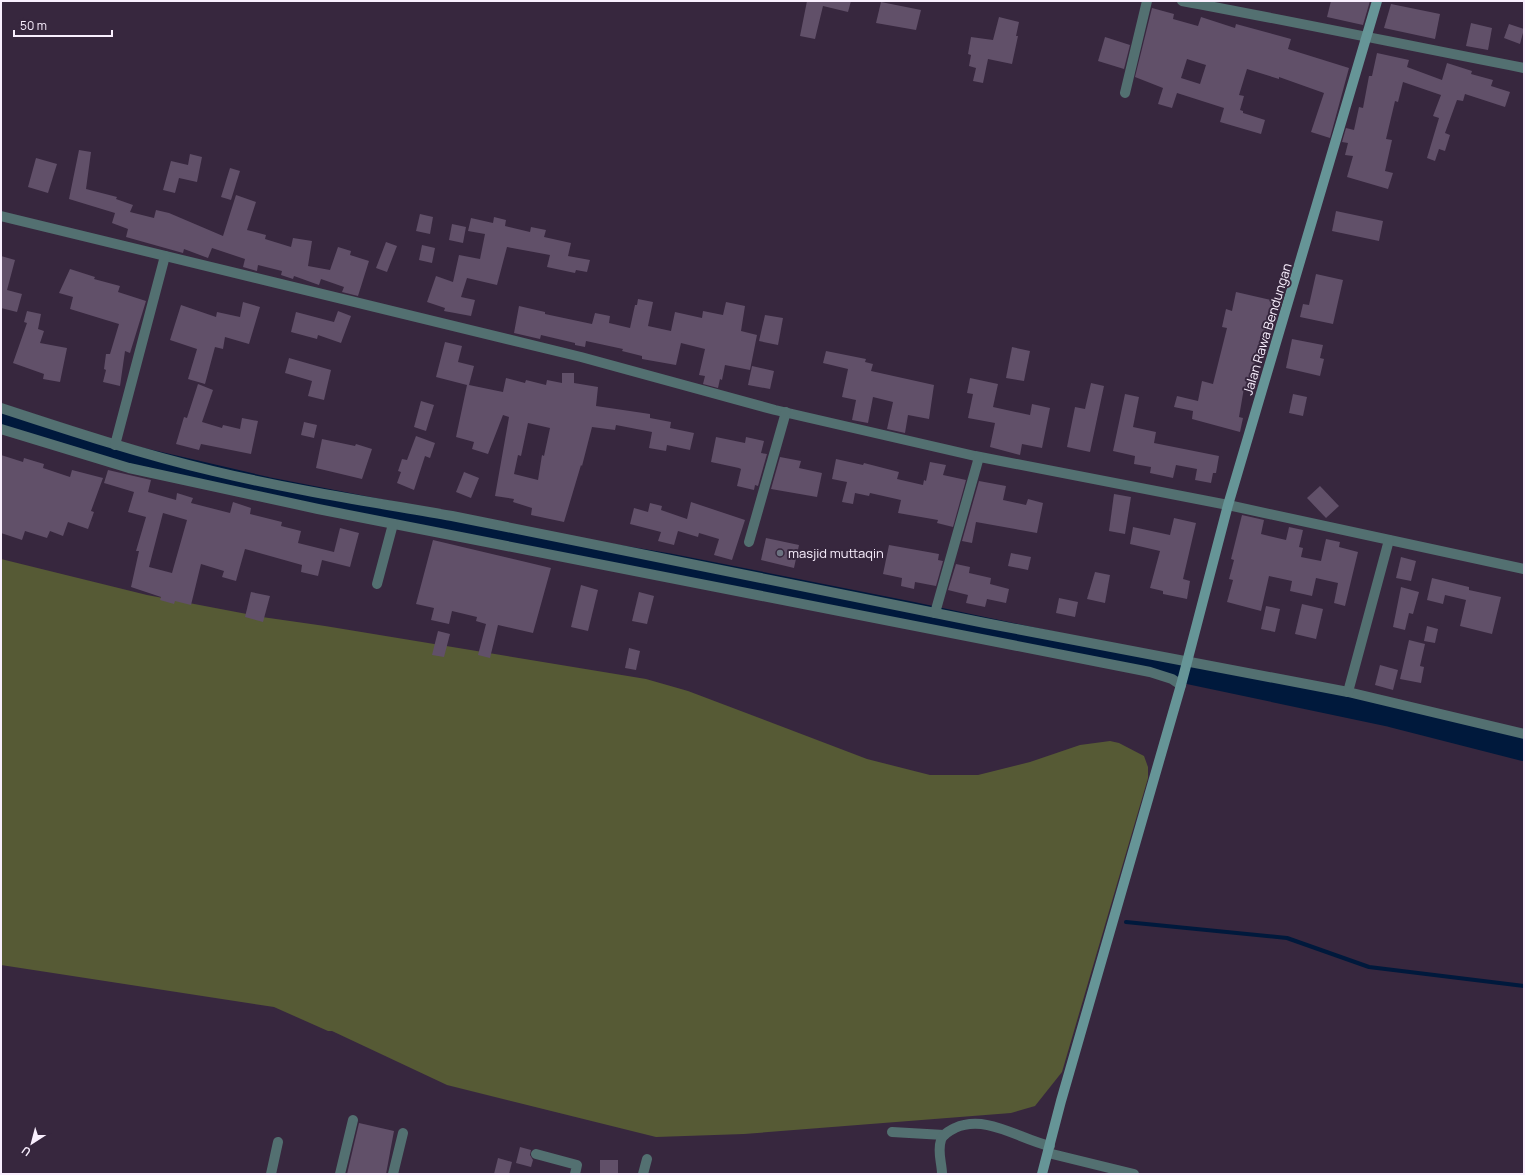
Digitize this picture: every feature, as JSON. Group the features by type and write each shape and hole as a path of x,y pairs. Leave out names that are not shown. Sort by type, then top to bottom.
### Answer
{"street":[{"path":"1125,94 1147,1"},
{"path":"1182,1 1331,28 1367,38 1524,68"},
{"name":"Jalan Rawa Bendungan","path":"1042,1174 1061,1101 1182,683 1228,505 1377,1"},
{"path":"1,216 581,357 786,412 979,457 1228,505 1524,569"},
{"path":"115,445 166,256"},
{"path":"1,408 115,445 214,471 350,498 460,517 1187,664 1348,692 1524,734"},
{"path":"749,542 786,412"},
{"path":"1,429 129,468 393,524 1150,672 1182,683"},
{"path":"936,613 979,457"},
{"path":"377,584 393,524"},
{"path":"1348,692 1389,540"},
{"path":"340,1174 353,1120"},
{"path":"942,1174 939,1154 941,1140 944,1135 957,1127 980,1124 995,1127 1050,1147 1134,1174"},
{"path":"892,1132 944,1135"},
{"path":"393,1174 402,1133"},
{"path":"271,1174 278,1142"},
{"path":"536,1154 577,1165 575,1174"},
{"path":"643,1174 647,1159"}],"green space":[{"path":"1,559 147,595 262,617 646,679 688,691 867,759 930,775 978,775 1030,762 1080,745 1110,741 1119,743 1144,756 1148,767 1148,778 1062,1072 1035,1106 1011,1113 744,1134 656,1137 447,1085 332,1031 328,1031 274,1007 1,965"}],"building":[{"path":"807,1 851,1 848,12 823,6 815,39 800,36"},
{"path":"1331,1 1370,1 1363,25 1327,17"},
{"path":"881,2 921,10 916,30 876,23"},
{"path":"1391,4 1440,14 1435,39 1384,28"},
{"path":"1152,8 1174,14 1173,19 1198,26 1201,17 1235,28 1236,24 1291,39 1288,49 1349,68 1330,138 1311,132 1324,93 1279,77 1279,79 1247,69 1239,95 1244,96 1240,110 1243,111 1243,113 1265,120 1261,134 1220,122 1224,108 1177,93 1172,108 1158,104 1163,88 1135,77","holes":["1187,59 1206,65 1200,84 1181,78"]},
{"path":"999,17 1019,22 1016,36 1018,36 1012,64 988,59 983,83 973,81 976,68 969,66 971,55 968,54 971,37 993,40"},
{"path":"1471,23 1492,28 1488,50 1466,46"},
{"path":"1509,24 1524,29 1520,44 1504,38"},
{"path":"1105,37 1130,45 1124,69 1098,61"},
{"path":"1377,53 1409,60 1407,67 1442,80 1447,63 1472,71 1471,74 1493,80 1491,86 1510,92 1505,107 1465,94 1463,101 1457,100 1445,133 1450,135 1445,151 1439,149 1435,161 1427,158 1439,118 1433,116 1441,95 1403,82 1398,102 1395,101 1386,139 1392,140 1385,171 1393,173 1388,189 1347,177 1353,156 1345,155 1348,143 1342,142 1346,128 1354,130 1359,107 1363,108 1369,76 1372,76"},
{"path":"79,150 91,152 86,189 117,197 116,199 133,205 130,212 154,218 156,210 169,213 223,236 236,195 256,202 247,230 266,235 265,239 291,247 293,238 312,241 308,266 330,270 338,247 351,251 350,255 369,261 358,296 342,292 344,287 321,279 319,285 294,276 293,279 281,275 282,271 258,265 257,271 243,267 245,259 212,248 208,258 184,249 183,253 126,237 128,229 112,223 115,213 69,199"},
{"path":"190,154 202,157 197,182 179,178 175,193 163,190 171,161 188,165"},
{"path":"36,158 57,164 48,193 28,187"},
{"path":"230,168 240,171 231,200 221,197"},
{"path":"1336,211 1383,221 1379,241 1332,231"},
{"path":"420,214 433,217 430,234 416,231"},
{"path":"494,217 506,220 505,226 530,232 531,227 546,230 544,237 571,243 568,256 590,260 587,272 576,270 575,273 547,267 550,255 507,247 497,285 467,278 461,297 475,300 471,316 444,311 445,308 427,302 436,276 453,282 459,255 480,259 485,234 468,231 471,218 493,223"},
{"path":"452,224 466,227 463,243 449,240"},
{"path":"386,242 397,246 387,272 376,268"},
{"path":"422,245 435,248 432,263 419,260"},
{"path":"1,256 15,260 7,290 22,294 17,312 1,308"},
{"path":"70,269 95,277 94,279 120,286 118,292 146,301 130,353 125,351 120,386 103,382 106,370 104,369 106,354 110,354 119,324 70,309 73,297 59,293"},
{"path":"1316,274 1343,280 1333,324 1300,317 1303,304 1309,305"},
{"path":"1236,292 1279,302 1270,337 1261,335 1249,389 1244,388 1239,417 1243,418 1240,432 1192,419 1193,411 1174,407 1177,396 1198,401 1202,381 1213,384 1227,328 1222,327 1226,309 1232,311"},
{"path":"638,299 653,302 648,326 671,331 675,312 702,318 703,311 723,315 726,302 745,306 741,331 757,335 750,370 725,365 722,380 720,379 718,388 703,384 705,376 699,375 705,349 681,343 676,365 642,359 642,356 622,351 623,349 586,341 585,347 575,345 575,343 541,335 540,339 514,333 519,306 545,312 545,314 592,324 595,313 610,316 609,323 630,328 635,305 637,305"},
{"path":"243,302 260,307 249,344 225,337 223,349 215,347 205,384 188,379 197,349 170,340 181,305 216,317 217,312 240,317"},
{"path":"27,311 41,314 38,329 44,331 40,343 67,348 60,382 43,379 44,374 13,363 27,323 24,322"},
{"path":"338,311 351,316 341,343 318,335 317,339 291,332 296,312 334,322"},
{"path":"765,315 783,318 778,345 759,341"},
{"path":"1292,339 1323,345 1320,358 1324,359 1320,376 1286,368"},
{"path":"445,342 462,346 458,362 474,366 469,385 503,392 506,378 525,383 526,380 546,385 547,380 562,383 562,373 574,373 574,383 598,387 596,406 650,414 650,418 671,422 670,428 694,433 690,450 667,445 666,451 649,448 652,432 616,425 615,430 592,427 582,466 581,465 564,522 531,515 532,508 513,502 514,499 495,496 509,417 503,415 488,454 472,449 474,442 456,437 467,385 436,377","holes":["528,423 550,428 544,456 542,455 538,480 514,474 518,455 521,456"]},
{"path":"1012,347 1030,351 1024,381 1006,378"},
{"path":"826,351 866,359 865,362 873,364 871,371 934,385 929,419 908,415 905,433 887,429 893,402 873,397 868,423 852,420 856,400 842,397 848,369 823,363"},
{"path":"289,358 331,370 324,400 308,396 312,381 285,373"},
{"path":"752,366 774,371 770,389 748,385"},
{"path":"970,378 998,384 993,407 1030,415 1032,404 1050,408 1042,448 1022,444 1020,455 990,447 995,423 968,418 973,394 967,393"},
{"path":"1091,383 1104,386 1090,452 1067,447 1075,407 1085,409"},
{"path":"198,384 213,390 202,422 222,428 223,425 240,429 242,418 258,421 251,454 201,444 199,450 176,444 184,417 187,418"},
{"path":"1125,394 1139,397 1133,427 1156,432 1154,443 1219,456 1216,473 1213,473 1211,483 1195,480 1197,469 1176,465 1173,478 1150,473 1151,467 1134,464 1135,456 1113,451"},
{"path":"1293,394 1307,397 1303,416 1289,413"},
{"path":"421,401 434,405 426,431 414,427"},
{"path":"304,422 317,425 314,438 301,435"},
{"path":"416,436 435,443 430,458 425,456 414,490 397,483 401,472 398,471 402,459 407,460"},
{"path":"716,437 745,443 746,437 764,441 761,453 767,454 758,486 755,485 754,490 737,486 741,469 711,462"},
{"path":"322,439 355,446 356,444 372,449 362,479 316,468"},
{"path":"1,455 23,462 24,458 44,464 43,468 70,477 72,470 103,478 91,511 94,512 88,529 68,522 63,536 50,531 47,538 25,531 22,540 1,533"},
{"path":"780,457 801,461 799,468 822,473 817,497 771,489"},
{"path":"836,459 863,465 864,463 899,472 897,479 923,485 924,480 926,481 930,462 946,465 943,475 966,480 953,527 937,523 938,520 898,513 901,500 870,493 869,496 855,493 853,504 842,502 847,482 832,479"},
{"path":"108,470 151,480 148,492 176,500 177,493 193,498 191,503 230,513 233,502 251,508 250,514 282,522 281,526 301,531 298,543 334,552 340,528 359,533 350,567 322,560 318,576 301,572 302,565 245,549 236,581 222,577 224,571 201,564 191,605 175,601 174,604 160,600 161,597 131,587 139,551 136,551 146,517 128,512 134,492 104,483","holes":["163,513 187,520 172,573 149,567"]},
{"path":"464,472 479,478 471,498 456,492"},
{"path":"979,481 1006,486 1003,500 1026,505 1028,499 1043,503 1037,533 976,522 972,543 962,541"},
{"path":"1320,486 1339,506 1326,518 1307,498"},
{"path":"1114,494 1131,497 1125,534 1109,531"},
{"path":"691,502 745,520 732,560 714,555 719,539 699,533 698,537 678,531 674,545 658,541 661,532 630,524 634,508 648,512 650,503 662,506 661,510 687,519"},
{"path":"1242,515 1264,520 1261,534 1286,540 1289,527 1303,530 1299,547 1303,548 1301,557 1321,561 1326,539 1340,542 1339,547 1358,552 1345,606 1334,603 1338,583 1316,578 1312,596 1290,591 1292,581 1269,576 1261,611 1227,602 1233,580 1229,579 1234,560 1231,559"},
{"path":"1174,518 1196,523 1183,579 1190,581 1187,599 1163,594 1163,591 1150,588 1160,551 1130,544 1133,527 1170,535"},
{"name":"masjid muttaqin","path":"766,538 799,545 794,568 761,560"},
{"path":"433,540 551,568 533,633 498,625 490,658 478,655 486,624 476,621 477,617 452,611 449,624 431,620 434,608 416,604"},
{"path":"889,545 939,554 938,560 943,561 936,586 915,582 914,589 901,586 902,578 883,574"},
{"path":"1011,553 1031,557 1028,570 1008,566"},
{"path":"1401,557 1416,561 1411,581 1396,578"},
{"path":"956,564 970,567 969,573 991,578 990,584 1009,589 1006,603 987,599 985,607 966,603 968,595 948,590"},
{"path":"1095,572 1110,575 1105,603 1087,599"},
{"path":"1432,578 1469,587 1469,590 1501,597 1492,634 1460,626 1466,600 1445,595 1443,604 1427,600"},
{"path":"581,585 598,590 588,631 571,627"},
{"path":"1401,587 1419,592 1413,614 1409,613 1405,630 1393,627"},
{"path":"251,592 270,596 263,622 245,617"},
{"path":"639,592 654,596 647,624 632,621"},
{"path":"1059,598 1078,602 1075,617 1056,613"},
{"path":"1302,604 1323,609 1316,639 1295,634"},
{"path":"1266,606 1280,609 1275,632 1261,629"},
{"path":"1427,626 1438,629 1435,643 1424,641"},
{"path":"438,631 450,634 444,657 432,655"},
{"path":"1409,640 1425,644 1420,666 1424,667 1421,683 1400,679"},
{"path":"629,648 640,651 636,670 625,668"},
{"path":"1380,665 1398,670 1393,690 1375,685"},
{"path":"359,1123 394,1131 386,1174 347,1174"},
{"path":"520,1147 531,1150 530,1155 533,1160 531,1167 516,1163"},
{"path":"498,1158 512,1162 509,1174 494,1174"},
{"path":"600,1160 618,1160 618,1174 600,1174"}],"waterway":[{"path":"1,416 117,454 267,489 584,551 667,565 913,614 1391,715 1524,749"},
{"path":"1126,922 1287,938 1369,967 1524,986"}],"place":[{"name":"masjid muttaqin","path":"780,553"}]}
